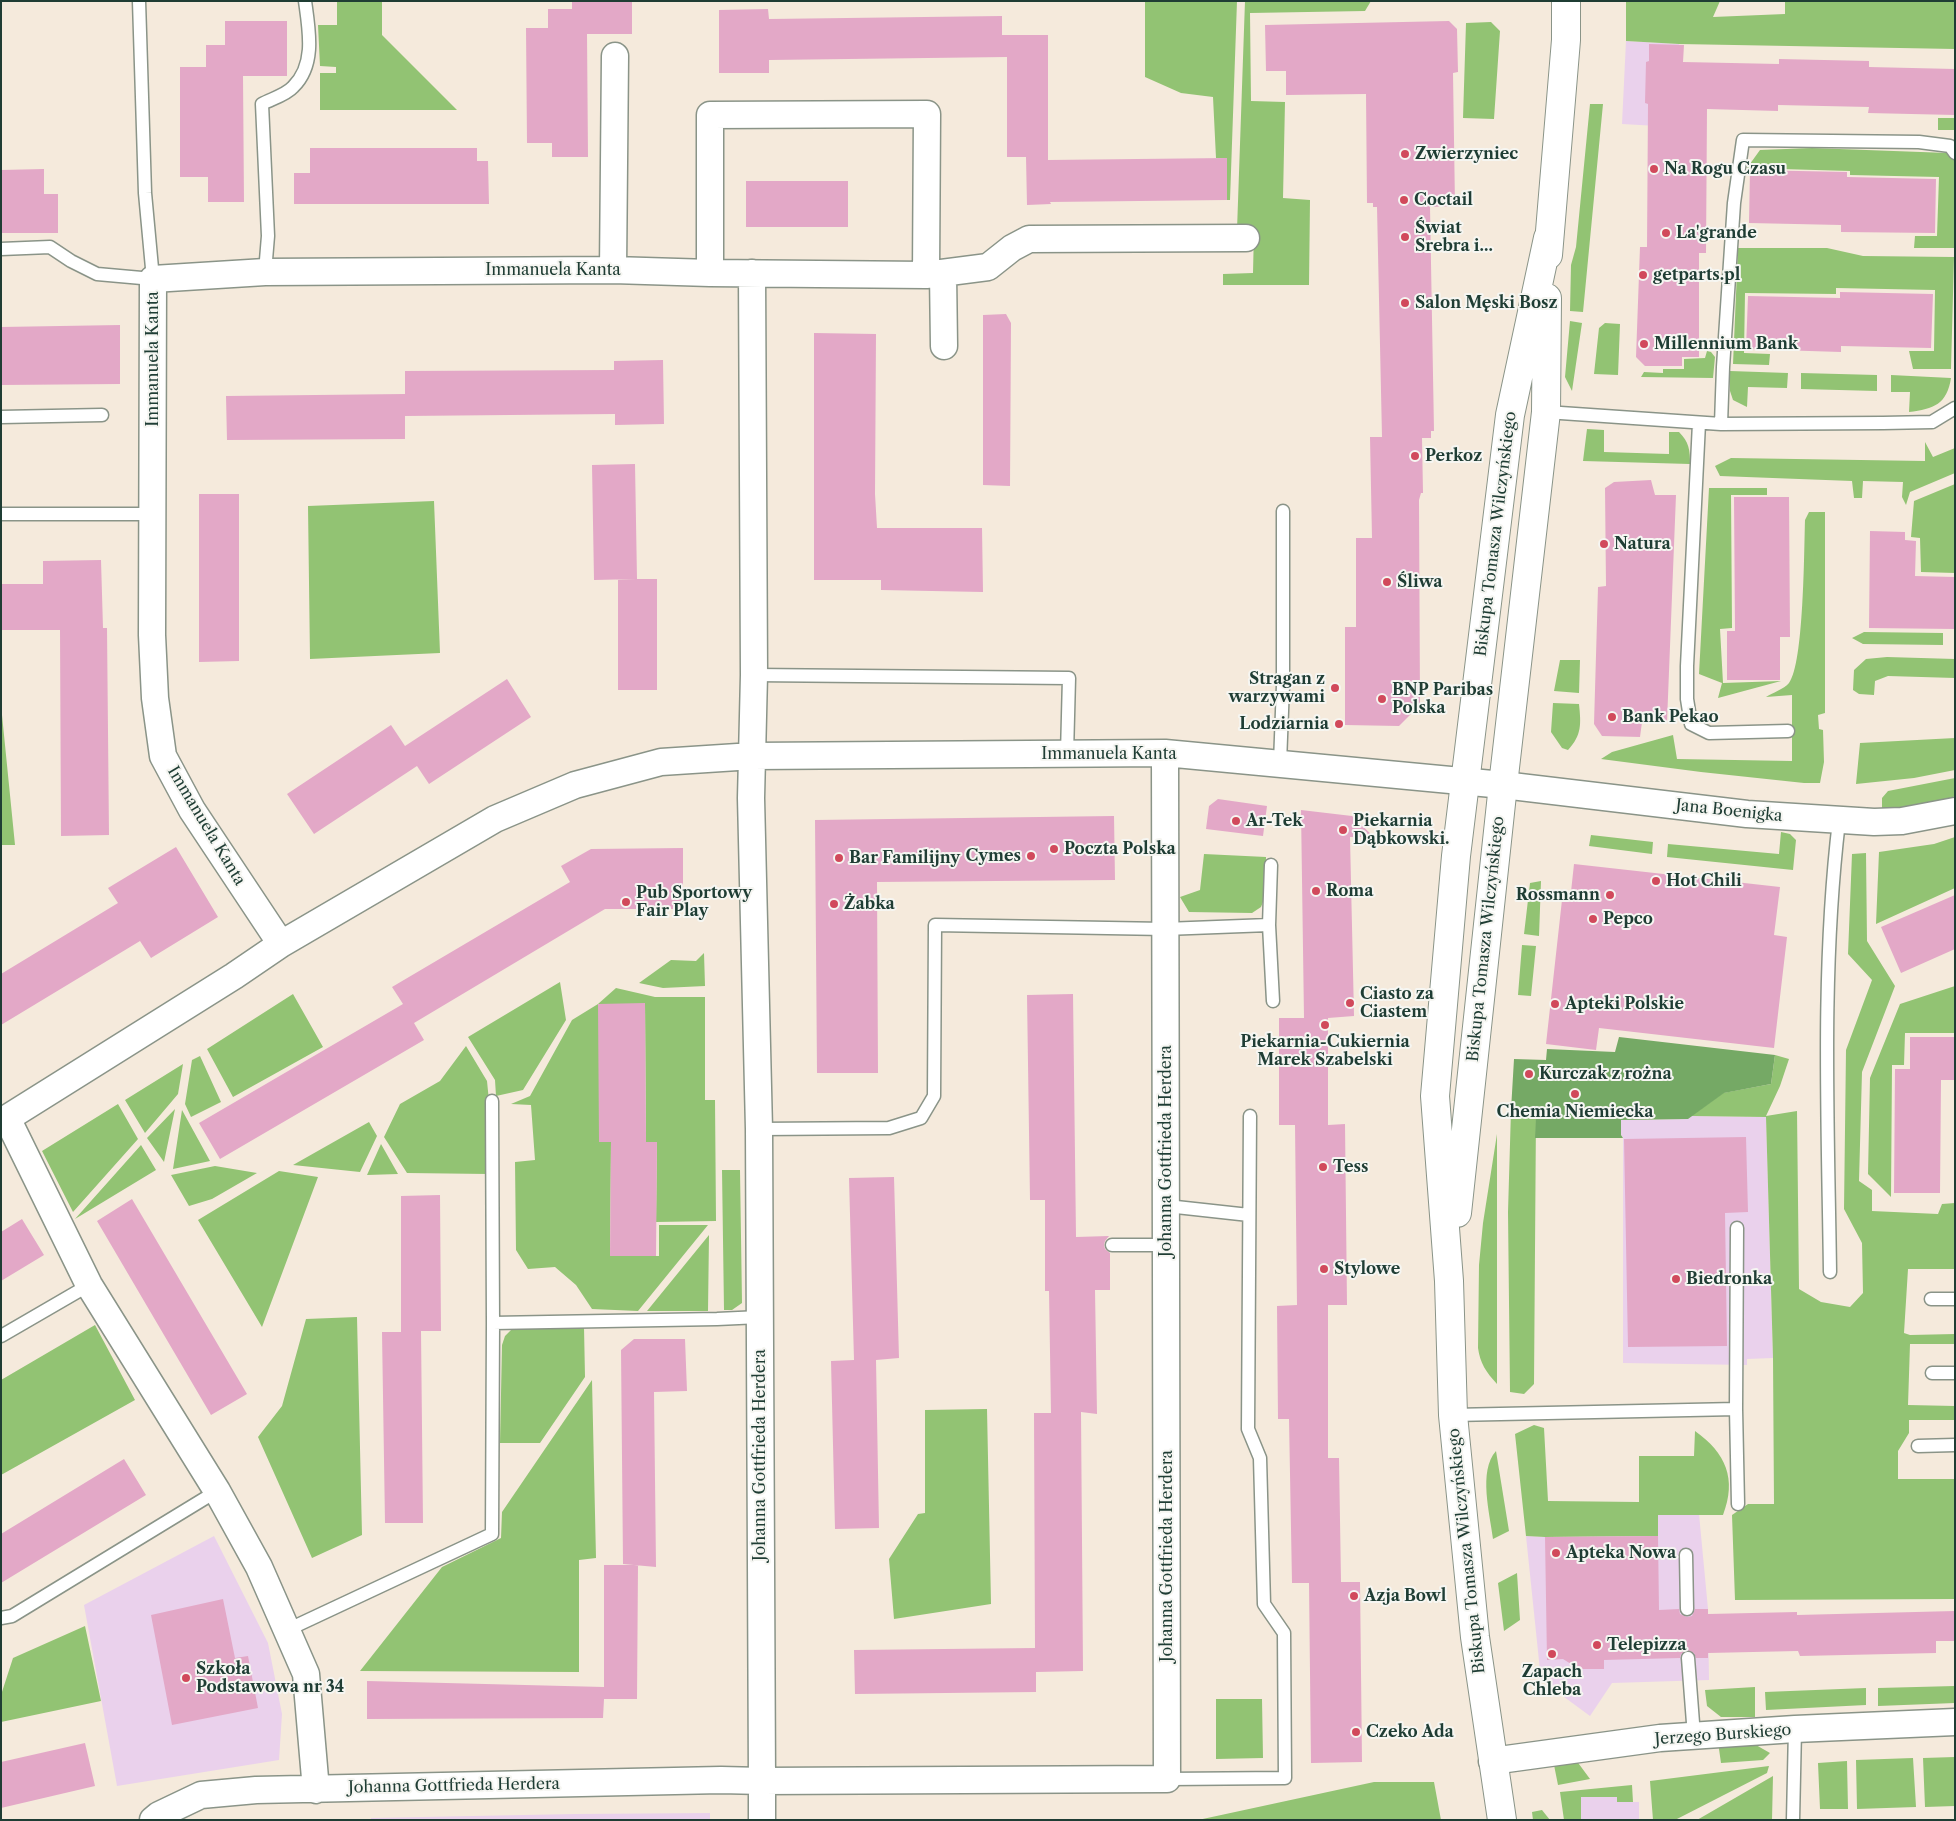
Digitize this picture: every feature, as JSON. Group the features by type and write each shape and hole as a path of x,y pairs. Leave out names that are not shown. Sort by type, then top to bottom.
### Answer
{"street":[{"name":"Biskupa Tomasza Wilczyńskiego","path":"1449,1281 1502,785 1546,412 1548,238 1566,40 1566,1"},
{"path":"613,270 616,56"},
{"path":"710,273 710,115 927,114 934,274 944,346"},
{"name":"Immanuela Kanta","path":"281,944 192,810 164,756 155,698 152,635 153,279 265,272 613,270 752,274 934,274 988,267 1012,248 1029,239 1246,238"},
{"name":"Biskupa Tomasza Wilczyńskiego","path":"1502,1820 1474,1637 1453,1415 1449,1281 1436,1096 1456,856 1510,414 1548,238"},
{"path":"752,274 753,756"},
{"name":"Immanuela Kanta","path":"4,1120 234,976 281,944 495,819 575,785 661,762 753,756 1165,753 1465,781"},
{"name":"Johanna Gottfrieda Herdera","path":"153,1820 159,1815 201,1795 256,1790 721,1780 1167,1779 1165,753"},
{"name":"Johanna Gottfrieda Herdera","path":"753,756 752,808 759,1129 762,1820"},
{"name":"Jana Boenigka","path":"1465,781 1747,814 1839,821 1902,821 1955,811"},
{"path":"4,1120 89,1285 217,1491 258,1567 306,1674 316,1790"},
{"name":"Jerzego Burskiego","path":"1492,1761 1660,1738 1795,1729 1955,1722"}],"lane":[{"path":"1,249 50,247 71,261 97,274 153,279 145,193 139,1"},
{"path":"265,272 268,236 262,104 292,88 307,68 310,34 305,1"},
{"path":"1721,424 1722,376 1734,203 1743,140 1919,142 1950,146 1955,153"},
{"path":"1546,412 1721,424 1932,422 1955,408"},
{"path":"1,417 102,414"},
{"path":"1699,423 1687,666 1687,699 1691,724 1709,733 1788,731"},
{"path":"1280,763 1283,685 1283,511"},
{"path":"1,514 152,514"},
{"path":"754,675 1069,678 1067,754"},
{"path":"1830,1272 1826,1014 1832,883 1839,821"},
{"path":"1271,865 1269,925 1273,1001"},
{"path":"759,1129 889,1128 921,1118 934,1096 935,926 1165,929 1269,925"},
{"path":"287,1630 492,1534 492,1100"},
{"path":"1167,1779 1285,1778 1284,1633 1264,1604 1260,1458 1248,1429 1250,1116"},
{"path":"1167,1206 1249,1215"},
{"path":"1737,1228 1736,1409 1738,1504"},
{"path":"1112,1245 1167,1245"},
{"path":"1,1336 89,1285"},
{"path":"1931,1299 1955,1299"},
{"path":"493,1323 716,1319 760,1316"},
{"path":"1932,1373 1955,1373"},
{"path":"1453,1415 1736,1409"},
{"path":"1918,1446 1955,1445"},
{"path":"1,1618 12,1616 217,1491"},
{"path":"1686,1555 1687,1609"},
{"path":"1688,1658 1694,1736"},
{"path":"1793,1820 1795,1729"}],"shaded area":[{"path":"1626,41 1679,44 1675,127 1622,124"},
{"name":"Biedronka","path":"1691,1116 1766,1117 1773,1358 1747,1359 1747,1365 1623,1363 1623,1138 1621,1135 1621,1120 1688,1119"},
{"path":"1657,1514 1699,1514 1708,1609 1709,1680 1612,1683 1590,1716 1541,1680 1526,1536 1657,1536"},
{"name":"Szkoła Podstawowa nr 34","path":"214,1536 268,1643 282,1714 279,1760 117,1786 84,1605"},
{"path":"1581,1797 1617,1797 1618,1802 1639,1802 1639,1820 1581,1820"},
{"path":"710,1813 710,1820 371,1820 371,1818"}],"green space":[{"path":"337,1 382,1 382,35 457,110 320,110 320,73 336,73 336,67 320,66 318,25 337,25"},
{"path":"1145,1 1237,1 1230,200 1227,200 1227,158 1216,158 1213,97 1181,93 1145,77"},
{"path":"1245,1 1371,1 1365,11 1250,13 1251,101 1285,102 1283,198 1310,200 1309,285 1223,285 1223,274 1253,273 1254,230 1237,230"},
{"path":"1626,1 1720,1 1713,17 1785,14 1785,1 1955,1 1955,49 1679,44 1626,41"},
{"path":"1491,22 1500,31 1494,119 1463,118 1466,23"},
{"path":"1590,104 1603,104 1583,312 1570,311 1571,265 1576,247"},
{"path":"1938,118 1955,118 1955,130 1938,130"},
{"path":"1812,148 1948,153 1955,160 1955,248 1914,248 1915,236 1937,236 1939,177 1850,175 1850,171 1747,168 1760,150"},
{"path":"1738,248 1827,248 1863,256 1954,257 1951,369 1913,369 1909,351 1934,351 1935,290 1836,288 1836,294 1745,293 1744,353 1770,354 1769,365 1733,364"},
{"path":"1570,321 1582,323 1572,391 1565,377"},
{"path":"1605,323 1620,324 1618,375 1594,374 1599,328"},
{"path":"1707,351 1711,352 1715,357 1713,378 1641,377 1644,372 1663,373 1663,369 1684,369 1684,359 1705,358"},
{"path":"1730,371 1788,373 1787,388 1748,387 1747,407 1733,400 1730,391"},
{"path":"1801,373 1877,375 1877,391 1801,389"},
{"path":"1891,375 1951,378 1946,394 1938,404 1926,409 1909,412 1910,392 1891,392"},
{"path":"1587,429 1604,430 1604,452 1669,454 1669,432 1679,432 1688,446 1690,464 1583,461"},
{"path":"1925,442 1933,457 1955,448 1955,473 1910,492 1906,505 1902,497 1903,482 1863,481 1862,498 1854,498 1852,481 1720,476 1715,466 1731,458 1925,461"},
{"path":"1955,484 1955,573 1921,572 1920,538 1911,537 1914,501"},
{"path":"1709,488 1767,488 1767,495 1731,495 1732,628 1720,629 1723,683 1781,681 1718,698 1722,683 1699,674"},
{"path":"434,501 440,653 310,659 308,506"},
{"path":"1809,512 1825,512 1825,713 1818,715 1819,729 1823,730 1824,762 1820,783 1701,772 1601,759 1612,752 1673,735 1677,759 1792,761 1792,695 1766,697 1787,685 1794,672 1798,654 1802,606 1805,520"},
{"path":"1864,632 1943,633 1943,645 1863,644 1852,638"},
{"path":"1887,657 1955,659 1955,678 1888,676 1875,681 1874,695 1859,694 1853,690 1854,670 1866,659"},
{"path":"1560,660 1580,660 1579,693 1554,691"},
{"path":"1553,703 1579,704 1580,729 1573,745 1568,750 1562,748 1551,732"},
{"path":"1,705 15,845 1,845"},
{"path":"1955,738 1955,770 1914,778 1856,784 1860,743"},
{"path":"1955,778 1955,796 1943,802 1904,808 1882,808 1882,798 1888,791"},
{"path":"1781,832 1790,834 1796,840 1793,870 1667,857 1668,844 1779,854"},
{"path":"1591,835 1653,842 1652,854 1589,846"},
{"path":"1955,837 1955,888 1876,924 1879,852 1934,844"},
{"path":"1866,853 1867,941 1895,986 1862,1072 1859,1181 1872,1190 1872,1211 1938,1214 1942,1204 1955,1203 1955,1269 1908,1269 1904,1333 1910,1335 1955,1334 1955,1344 1910,1344 1908,1405 1955,1406 1955,1420 1909,1420 1909,1433 1898,1451 1898,1479 1955,1479 1955,1599 1735,1600 1732,1515 1748,1504 1774,1504 1773,1358 1766,1117 1691,1116 1723,1093 1771,1084 1775,1055 1789,1059 1780,1086 1766,1116 1797,1111 1799,1289 1821,1302 1850,1307 1863,1293 1862,1243 1844,1209 1846,1050 1872,980 1848,954 1852,854"},
{"path":"1204,854 1266,857 1265,897 1261,907 1252,913 1189,912 1180,897 1200,890"},
{"path":"1541,881 1539,936 1524,934 1530,883"},
{"path":"1522,945 1536,946 1531,996 1518,995"},
{"path":"704,953 705,986 663,988 639,983 671,960 696,961"},
{"path":"560,982 566,1020 523,1090 496,1096 495,1080 468,1037"},
{"path":"1955,986 1955,1033 1905,1033 1904,1065 1892,1065 1891,1197 1868,1174 1870,1078 1900,1004"},
{"path":"616,988 655,997 705,997 705,1100 715,1100 716,1221 656,1222 657,1143 646,1142 645,1004 599,1004 599,1141 611,1142 610,1256 659,1256 659,1225 708,1225 638,1311 592,1309 576,1285 555,1267 528,1269 516,1250 515,1162 535,1160 531,1105 511,1104 530,1096 572,1020 598,1004"},
{"path":"293,994 323,1047 233,1097 207,1049"},
{"path":"1619,1037 1775,1055 1771,1084 1724,1093 1688,1119 1621,1120 1621,1135 1623,1138 1535,1138 1536,1114 1511,1110 1514,1059 1546,1060 1547,1049 1615,1052"},
{"path":"466,1046 487,1081 489,1101 488,1174 407,1173 384,1137 400,1104 440,1081"},
{"path":"200,1056 221,1102 191,1117 185,1104 192,1060"},
{"path":"183,1064 178,1094 145,1133 125,1100"},
{"path":"118,1104 138,1139 73,1212 42,1151"},
{"path":"175,1109 164,1162 147,1138"},
{"path":"182,1110 210,1161 173,1169"},
{"path":"1511,1110 1536,1114 1534,1384 1524,1394 1510,1392 1508,1212"},
{"path":"369,1122 377,1136 360,1172 293,1165"},
{"path":"1497,1134 1497,1384 1484,1367 1478,1348 1479,1265 1483,1223"},
{"path":"381,1144 398,1174 367,1175"},
{"path":"141,1145 156,1170 75,1219"},
{"path":"215,1166 257,1173 212,1199 189,1206 171,1175"},
{"path":"722,1170 740,1170 742,1303 732,1310 724,1310"},
{"path":"279,1171 318,1177 262,1327 198,1220"},
{"path":"709,1235 708,1311 647,1311"},
{"path":"357,1317 362,1535 312,1558 258,1437 282,1406 306,1319"},
{"path":"95,1325 135,1400 1,1475 1,1380"},
{"path":"584,1327 585,1377 540,1443 500,1443 502,1345 505,1336 512,1329"},
{"path":"592,1380 596,1558 579,1560 579,1672 360,1671 442,1567 501,1538 502,1512"},
{"path":"987,1409 991,1604 894,1619 889,1559 918,1514 925,1513 925,1410"},
{"path":"1534,1425 1544,1428 1548,1501 1639,1502 1639,1456 1694,1456 1695,1431 1714,1448 1726,1468 1729,1490 1723,1515 1658,1515 1658,1536 1526,1536 1515,1434"},
{"path":"1496,1451 1509,1531 1493,1539 1486,1481 1491,1459"},
{"path":"1517,1573 1520,1620 1504,1631 1498,1583"},
{"path":"85,1626 101,1701 1,1722 1,1695 13,1658"},
{"path":"1955,1686 1955,1703 1878,1706 1878,1688"},
{"path":"1755,1687 1755,1717 1721,1717 1707,1706 1705,1690"},
{"path":"1866,1688 1866,1705 1766,1710 1765,1692"},
{"path":"1216,1699 1262,1699 1263,1758 1216,1759"},
{"path":"1749,1741 1770,1753 1763,1760 1721,1763 1718,1742"},
{"path":"1955,1757 1955,1806 1925,1807 1923,1758"},
{"path":"1913,1758 1916,1807 1857,1809 1856,1760"},
{"path":"1576,1760 1590,1779 1558,1785 1554,1765"},
{"path":"1847,1761 1848,1809 1820,1809 1818,1763"},
{"path":"1769,1766 1767,1773 1675,1820 1653,1820 1650,1781"},
{"path":"1773,1776 1772,1820 1697,1820"},
{"path":"1374,1782 1434,1782 1441,1820 1198,1820"},
{"path":"1632,1785 1633,1802 1617,1802 1617,1797 1581,1797 1581,1820 1564,1820 1560,1792"},
{"path":"1542,1810 1550,1820 1533,1820 1532,1812"}],"building":[{"path":"572,1 632,1 632,34 587,34 588,157 552,157 552,143 527,143 526,28 548,28 548,9 572,9"},
{"path":"768,9 769,19 1002,16 1002,35 1048,35 1048,160 1227,158 1227,200 1050,202 1051,204 1027,205 1026,157 1007,157 1007,57 769,60 769,73 719,73 719,10"},
{"path":"225,21 287,21 287,76 243,76 244,202 208,202 208,177 180,177 180,67 206,67 206,45 225,45"},
{"path":"1449,21 1457,29 1458,72 1453,73 1455,206 1430,207 1434,431 1431,431 1431,438 1422,438 1423,493 1421,493 1419,500 1420,705 1399,726 1345,725 1345,627 1356,627 1356,538 1372,538 1370,437 1382,437 1377,207 1373,207 1373,203 1367,203 1366,94 1286,95 1286,71 1266,71 1265,25"},
{"path":"1649,44 1684,45 1683,62 1779,64 1779,59 1869,61 1869,67 1955,69 1955,115 1868,113 1869,107 1778,105 1778,111 1707,109 1706,253 1699,253 1699,357 1682,357 1682,366 1645,366 1636,357 1640,247 1647,247 1648,104 1645,103 1646,62 1649,61"},
{"path":"310,148 477,148 477,161 488,161 489,204 294,204 294,173 310,173"},
{"path":"44,169 44,194 58,194 58,233 1,233 1,170"},
{"path":"1750,170 1847,172 1847,177 1936,179 1935,233 1841,232 1841,225 1749,223"},
{"path":"746,181 848,181 848,227 746,227"},
{"path":"1840,292 1933,294 1931,348 1841,346 1841,352 1746,349 1748,296 1840,298"},
{"path":"1006,314 1011,323 1010,486 983,485 983,315"},
{"path":"120,325 120,384 1,385 1,327"},
{"path":"814,333 876,334 875,494 877,528 982,528 983,592 881,590 881,580 814,580"},
{"path":"663,360 664,424 615,425 615,414 405,416 405,439 227,440 226,396 405,394 405,371 614,370 614,361"},
{"path":"635,464 637,579 594,580 592,465"},
{"path":"1651,480 1655,495 1676,495 1667,722 1642,722 1640,737 1602,736 1594,724 1598,587 1606,586 1605,488 1614,482"},
{"path":"199,494 239,494 239,661 199,662"},
{"path":"1734,497 1789,497 1790,637 1780,637 1780,680 1727,680 1727,631 1735,631"},
{"path":"1870,531 1905,532 1905,540 1916,541 1915,576 1955,577 1955,629 1869,628"},
{"path":"101,560 103,628 107,628 109,835 61,836 60,630 1,630 1,584 43,584 43,561"},
{"path":"618,579 657,579 657,690 618,690"},
{"path":"507,679 531,717 429,784 417,766 314,834 287,794 391,725 405,746"},
{"name":"Ar-Tek","path":"1218,799 1267,806 1263,836 1206,829 1209,806"},
{"path":"1301,810 1352,816 1374,837 1350,837 1354,1016 1328,1018 1328,1125 1345,1124 1347,1305 1328,1305 1328,1458 1339,1458 1341,1582 1360,1582 1362,1762 1311,1763 1309,1583 1292,1583 1289,1419 1278,1419 1277,1306 1297,1305 1295,1125 1279,1125 1279,1018 1304,1018"},
{"path":"1114,816 1115,880 877,882 878,1073 817,1073 815,820"},
{"path":"176,847 218,917 151,958 140,941 1,1025 1,974 118,903 108,888"},
{"path":"683,848 683,909 605,909 414,1023 424,1040 220,1159 199,1123 403,1004 392,987 570,882 561,866 591,849"},
{"path":"1574,864 1780,887 1774,935 1787,937 1774,1048 1599,1028 1596,1050 1546,1044 1562,900 1570,901"},
{"path":"1955,895 1955,949 1901,973 1881,927"},
{"path":"1073,994 1076,1237 1109,1236 1104,1245 1105,1249 1110,1253 1110,1290 1095,1290 1097,1414 1081,1412 1083,1671 1036,1672 1036,1692 855,1694 854,1650 1035,1648 1034,1413 1051,1413 1049,1291 1045,1291 1045,1200 1030,1200 1027,995"},
{"path":"645,1003 646,1142 657,1142 656,1256 610,1256 611,1142 599,1142 598,1004"},
{"path":"1910,1037 1955,1037 1955,1080 1941,1080 1940,1193 1894,1193 1895,1069 1910,1069"},
{"name":"Biedronka","path":"1746,1137 1748,1212 1725,1213 1727,1346 1628,1347 1624,1139"},
{"path":"894,1177 899,1358 876,1360 879,1528 835,1529 831,1361 854,1360 849,1178"},
{"path":"440,1195 441,1331 421,1331 423,1523 385,1523 382,1332 401,1332 401,1196"},
{"path":"132,1199 247,1394 211,1415 97,1221"},
{"path":"22,1219 44,1255 1,1281 1,1232"},
{"path":"634,1339 685,1339 687,1391 654,1392 656,1567 623,1564 621,1350"},
{"path":"124,1459 146,1495 1,1583 1,1534"},
{"path":"1658,1536 1659,1610 1679,1609 1680,1614 1687,1617 1692,1616 1695,1609 1708,1609 1708,1614 1797,1612 1797,1615 1955,1611 1955,1641 1936,1641 1936,1653 1800,1656 1798,1651 1708,1653 1708,1658 1696,1658 1694,1653 1687,1650 1681,1654 1680,1658 1604,1660 1604,1669 1579,1669 1563,1659 1547,1660 1545,1537"},
{"path":"604,1565 638,1565 637,1699 604,1699 603,1718 367,1719 367,1681 604,1687"},
{"path":"223,1599 235,1658 248,1656 258,1708 172,1725 151,1615"},
{"path":"85,1743 95,1786 1,1808 1,1762"}],"place":[{"name":"Zwierzyniec","path":"1405,154"},
{"name":"Na Rogu Czasu","path":"1654,169"},
{"name":"Coctail","path":"1404,200"},
{"name":"La'grande","path":"1666,233"},
{"name":"Świat Srebra i...","path":"1405,237"},
{"name":"getparts.pl","path":"1643,275"},
{"name":"Salon Męski Bosz","path":"1405,303"},
{"name":"Millennium Bank","path":"1644,344"},
{"name":"Perkoz","path":"1415,456"},
{"name":"Natura","path":"1604,544"},
{"name":"Śliwa","path":"1387,582"},
{"name":"Stragan z warzywami","path":"1335,688"},
{"name":"BNP Paribas Polska","path":"1382,699"},
{"name":"Bank Pekao","path":"1612,717"},
{"name":"Lodziarnia","path":"1339,724"},
{"name":"Ar-Tek","path":"1236,821"},
{"name":"Piekarnia Dąbkowski.","path":"1343,830"},
{"name":"Poczta Polska","path":"1054,849"},
{"name":"Cymes","path":"1031,856"},
{"name":"Bar Familijny","path":"839,858"},
{"name":"Hot Chili","path":"1656,881"},
{"name":"Roma","path":"1316,891"},
{"name":"Rossmann","path":"1610,895"},
{"name":"Pub Sportowy Fair Play","path":"626,902"},
{"name":"Żabka","path":"834,904"},
{"name":"Pepco","path":"1593,919"},
{"name":"Ciasto za Ciastem","path":"1350,1003"},
{"name":"Apteki Polskie","path":"1555,1004"},
{"name":"Piekarnia-Cukiernia Marek Szabelski","path":"1325,1025"},
{"name":"Kurczak z rożna","path":"1529,1074"},
{"name":"Chemia Niemiecka","path":"1575,1094"},
{"name":"Tess","path":"1323,1167"},
{"name":"Stylowe","path":"1324,1269"},
{"name":"Biedronka","path":"1676,1279"},
{"name":"Apteka Nowa","path":"1556,1553"},
{"name":"Azja Bowl","path":"1354,1596"},
{"name":"Telepizza","path":"1597,1645"},
{"name":"Zapach Chleba","path":"1552,1654"},
{"name":"Szkoła Podstawowa nr 34","path":"186,1678"},
{"name":"Czeko Ada","path":"1356,1732"}]}
